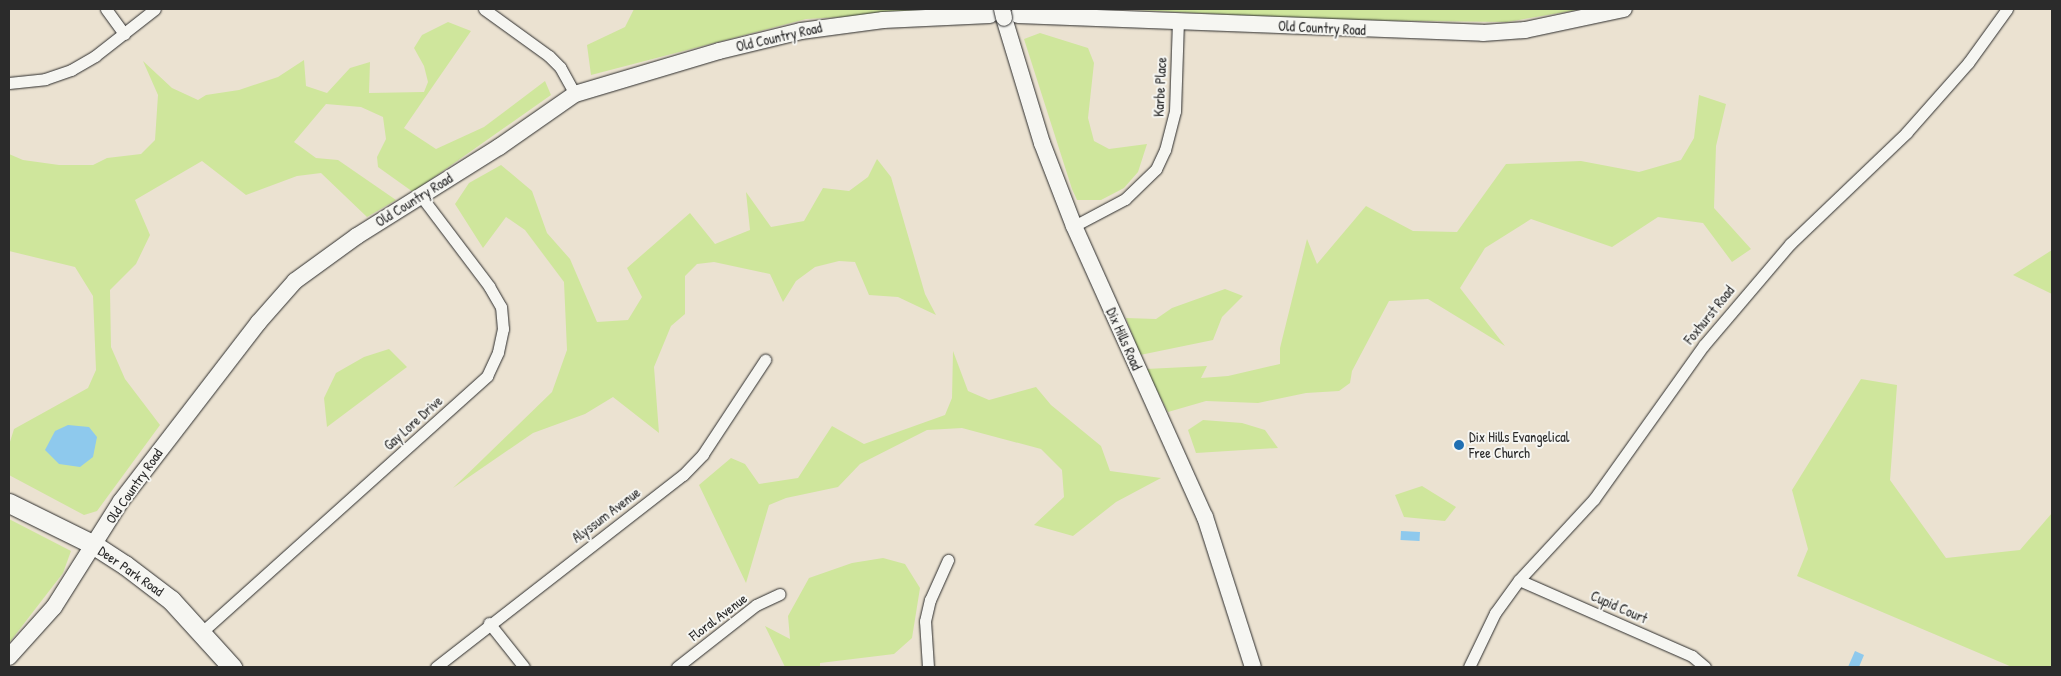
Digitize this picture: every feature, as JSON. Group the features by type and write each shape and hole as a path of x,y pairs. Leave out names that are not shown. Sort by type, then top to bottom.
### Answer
{"main road":[{"name":"Old Country Road","path":"1018,15 1484,33 1534,29 1624,9"},
{"name":"Old Country Road","path":"9,657 54,607 121,501 180,422 296,281 325,258 575,94 719,51 801,31 883,20 996,12"},
{"name":"Dix Hills Road","path":"996,12 1016,59 1074,226 1205,517 1252,667"},
{"name":"Deer Park Road","path":"9,503 94,544 171,600 202,631 232,667"}],"street":[{"path":"106,9 124,34"},
{"path":"9,83 45,79 71,70 124,34 155,9"},
{"path":"484,9 549,56 560,67 575,94"},
{"name":"Foxhurst Road","path":"1469,667 1496,612 1519,580 1594,499 1681,374 1761,276 1906,133 1968,64 2007,9"},
{"name":"Karbe Place","path":"1074,226 1125,199 1156,169 1165,150 1175,111 1178,21"},
{"name":"Gay Lore Drive","path":"202,631 487,376 498,352 502,329 500,307 489,286 421,196"},
{"name":"Alyssum Avenue","path":"436,667 489,623 682,476 703,454 765,360"},
{"path":"928,667 925,621 930,600 948,560"},
{"name":"Cupid Court","path":"1519,580 1692,656 1705,667"},
{"name":"Floral Avenue","path":"677,667 756,606 780,594"},
{"path":"489,623 524,667"}],"green space":[{"path":"634,9 984,9 806,19 591,75 587,45 625,27"},
{"path":"1116,9 1583,9 1507,22 1337,20"},
{"path":"448,22 471,31 404,128 436,149 484,127 545,81 551,95 413,192 378,167 377,157 386,139 383,117 361,107 326,104 294,142 316,158 338,160 396,200 367,217 321,173 297,176 246,195 202,161 135,200 150,235 136,264 110,290 111,347 125,379 160,425 97,511 84,515 9,475 9,445 14,429 88,388 96,370 93,296 75,267 9,251 9,154 23,160 59,165 93,165 107,158 141,154 155,140 158,95 143,61 172,88 198,100 206,95 239,90 278,77 304,60 306,86 327,93 350,68 370,62 369,93 424,92 428,82 424,66 414,48 422,35"},
{"path":"1040,33 1088,48 1094,63 1088,118 1094,141 1109,149 1147,144 1138,172 1124,188 1101,200 1077,200 1072,189 1024,39"},
{"path":"1699,95 1726,104 1716,146 1714,208 1751,249 1732,262 1703,223 1658,217 1612,247 1531,219 1485,248 1460,288 1505,346 1428,299 1389,301 1352,371 1350,383 1339,391 1306,393 1258,403 1206,401 1168,412 1146,369 1207,366 1201,378 1228,376 1280,364 1280,348 1307,239 1317,264 1366,206 1413,231 1457,232 1506,164 1581,161 1639,172 1681,160 1694,138"},
{"path":"877,159 891,177 925,294 936,315 898,297 869,295 855,262 839,261 815,267 796,281 783,302 770,274 714,262 697,264 685,276 685,314 671,326 654,367 659,433 613,397 585,414 533,433 453,488 552,392 567,350 564,282 525,230 506,217 483,248 455,204 469,183 501,165 532,191 547,233 570,259 597,322 628,320 642,297 627,268 690,213 715,244 750,230 746,192 771,227 804,221 823,188 849,191 868,177"},
{"path":"2052,250 2052,294 2013,275"},
{"path":"1225,289 1243,296 1222,317 1213,340 1140,355 1126,318 1156,319 1172,308"},
{"path":"389,349 407,367 327,427 324,398 336,373 364,357"},
{"path":"953,351 968,391 989,400 1036,387 1051,405 1101,446 1110,471 1161,478 1116,502 1073,536 1034,525 1064,497 1062,470 1041,449 962,428 927,430 860,464 838,487 786,498 769,505 746,583 699,485 731,458 745,464 759,484 798,478 832,426 864,444 945,415 952,398"},
{"path":"1861,379 1897,385 1890,480 1946,558 2020,550 2052,513 2052,667 2012,667 1797,576 1808,549 1792,490"},
{"path":"1203,420 1242,423 1265,430 1278,448 1196,453 1188,430"},
{"path":"1422,486 1456,507 1445,521 1404,517 1395,495"},
{"path":"9,519 71,551 63,573 9,643"},
{"path":"883,558 905,564 920,588 912,638 894,654 820,663 820,667 785,667 765,626 790,639 788,616 809,578 852,563"}],"water":[{"path":"68,425 89,427 97,437 93,457 80,467 59,464 45,450 55,431"},
{"path":"1401,531 1420,532 1420,541 1401,540"},
{"path":"1855,651 1864,655 1859,667 1848,667"}],"place":[{"name":"Dix Hills Evangelical Free Church","path":"1459,445"}]}
